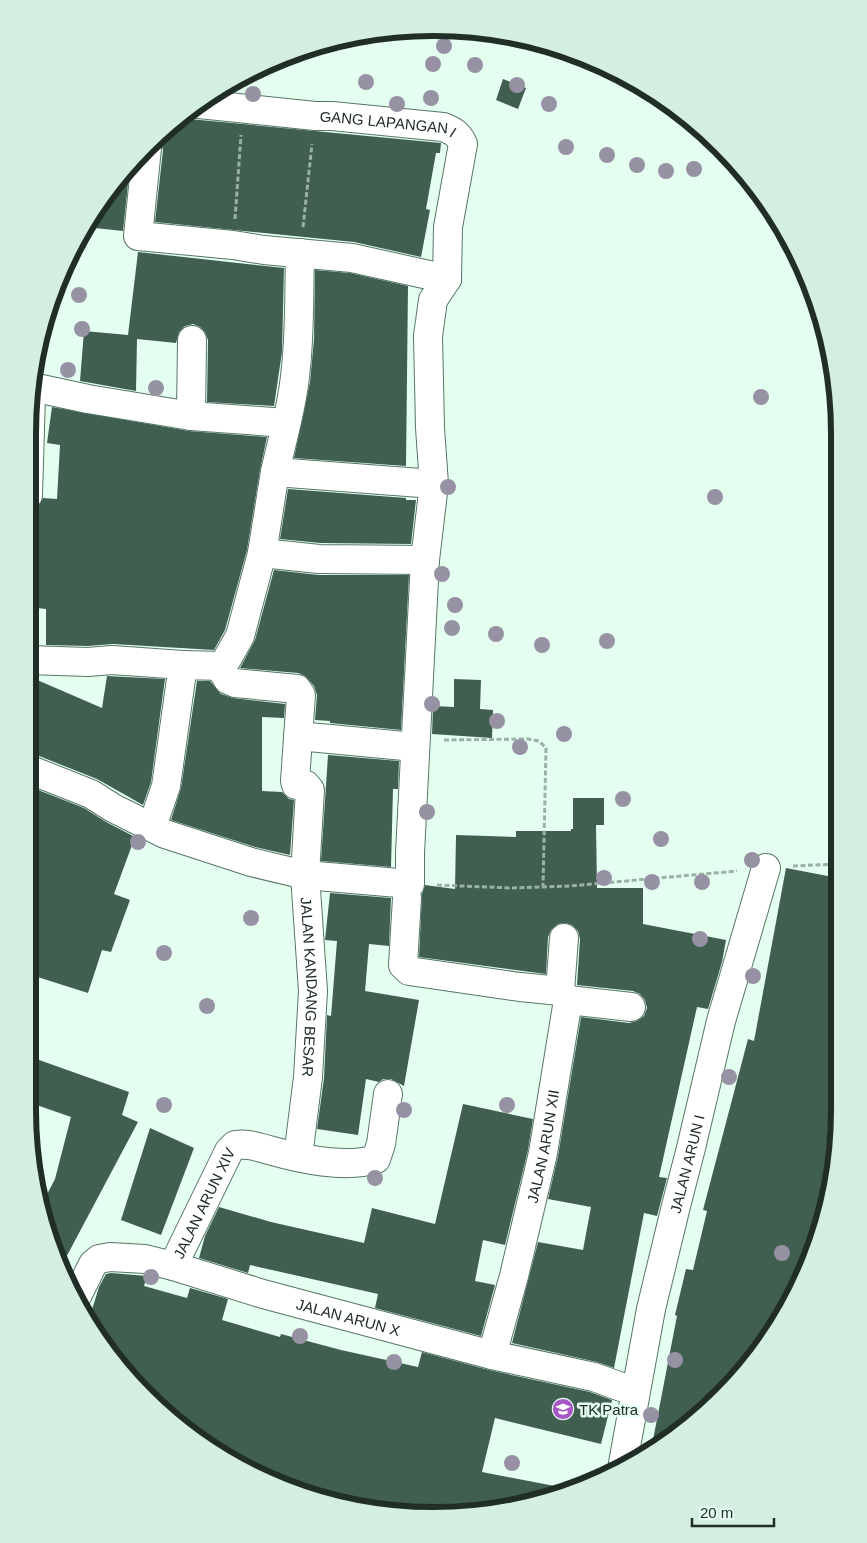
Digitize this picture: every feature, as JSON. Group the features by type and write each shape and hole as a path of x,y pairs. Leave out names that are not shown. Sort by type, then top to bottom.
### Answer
{"street":[{"name":"GANG LAPANGAN I","path":"211,105 443,127 455,132 460,137 462,144 448,227 447,279"},
{"path":"146,161 138,236 352,258 447,279 433,300 428,336 430,428 434,484 425,560 403,965 409,971 520,987 631,1007"},
{"path":"300,253 296,368 275,472 262,553 240,636 223,666 224,672 228,680 235,683 297,689 301,695 298,736 415,744"},
{"path":"191,416 192,340"},
{"path":"39,389 88,399 191,416 286,423"},
{"path":"275,472 434,484"},
{"path":"262,553 319,559 425,560"},
{"path":"36,660 88,662 112,660 223,666"},
{"path":"152,827 166,786 184,665"},
{"name":"JALAN KANDANG BESAR","path":"298,736 295,781 296,785 306,785 310,790 305,875 313,991 308,1077 298,1157"},
{"path":"36,772 83,791 165,834 206,848 251,862 305,875 408,891"},
{"name":"JALAN ARUN I","path":"624,1458 651,1309 692,1148 721,1021 766,868"},
{"name":"JALAN ARUN XII","path":"492,1355 514,1276 542,1153 564,995 564,938"},
{"path":"298,1157 348,1164 376,1159 381,1144 388,1094"},
{"name":"JALAN ARUN XIV","path":"173,1266 230,1151 235,1145 252,1144 298,1157"},
{"name":"JALAN ARUN X","path":"80,1290 93,1264 99,1259 110,1257 145,1259 263,1294 492,1355 594,1377 635,1392"}],"path":[{"path":"233,245 243,107"},
{"path":"300,253 315,116"},
{"path":"415,744 528,739 539,741 546,748 543,887"},
{"path":"408,891 570,886 766,868 831,864"}],"building":[{"path":"503,79 526,88 518,109 496,100"},
{"path":"191,119 441,143 440,153 436,153 426,209 430,210 421,257 354,242 155,222 163,150 162,145"},
{"path":"128,180 123,231 94,228"},
{"path":"138,252 284,268 282,352 274,406 207,402 208,340 205,332 193,324 185,326 179,332 176,343 137,339 136,391 80,381 84,331 128,335"},
{"path":"315,270 350,273 408,286 406,466 294,458 310,382 314,339"},
{"path":"52,407 189,431 267,437 247,550 225,630 214,650 113,644 88,646 46,645 46,609 36,608 36,529 38,506 43,498 57,499 60,445 47,443"},
{"path":"288,489 416,500 411,544 320,543 280,539"},
{"path":"274,570 319,575 409,575 401,730 315,720 317,695 314,686 305,676 298,673 240,668 255,640"},
{"path":"107,676 165,679 151,782 143,805 97,779 36,755 36,679 102,708"},
{"path":"454,679 481,680 480,709 493,710 492,738 432,734 433,706 454,707"},
{"path":"197,681 210,681 221,694 233,698 285,704 284,718 262,717 262,791 282,792 289,799 294,800 290,855 255,847 171,820 181,788"},
{"path":"328,755 399,761 398,789 393,789 391,867 321,861"},
{"path":"36,789 84,808 135,837 114,894 130,900 111,952 102,950 88,993 36,977"},
{"path":"573,798 604,798 604,825 596,825 597,888 643,888 643,924 726,940 722,962 708,1009 697,1007 659,1177 667,1178 657,1216 644,1213 614,1368 597,1362 512,1343 538,1242 583,1250 591,1207 548,1199 558,1156 581,1017 629,1023 637,1021 644,1016 647,1008 645,1000 640,994 633,991 577,985 580,939 578,931 572,925 566,923 558,924 551,930 548,937 546,974 419,957 422,894 425,885 455,889 456,835 516,837 516,831 571,831 573,829"},
{"path":"786,868 831,877 830,1135 823,1187 810,1237 801,1262 778,1308 749,1351 695,1408 653,1441 677,1316 675,1315 686,1269 693,1270 707,1211 703,1210 748,1039 754,1041"},
{"path":"330,893 391,898 389,946 369,944 365,991 419,1000 404,1086 391,1079 383,1079 379,1082 366,1079 358,1135 317,1129 324,1078 327,1015 331,1016 337,941 325,940"},
{"path":"36,1059 129,1092 122,1115 138,1122 65,1259 46,1196 55,1179 71,1117 36,1105"},
{"path":"463,1104 533,1119 528,1150 505,1245 483,1240 475,1281 495,1285 481,1336 375,1308 378,1294 250,1265 248,1273 199,1258 205,1236 219,1207 271,1222 364,1243 372,1208 435,1224"},
{"path":"150,1128 194,1148 161,1235 121,1220"},
{"path":"106,1274 147,1276 144,1286 187,1298 190,1288 228,1299 222,1320 280,1337 281,1334 341,1350 418,1367 422,1352 489,1370 590,1392 612,1400 601,1444 495,1418 482,1472 558,1487 511,1499 485,1503 434,1507 408,1506 356,1499 306,1486 258,1466 213,1440 172,1408 135,1371 118,1351 91,1312 99,1287"}],"place":[{"name":"TK Patra","path":"563,1409"}]}
